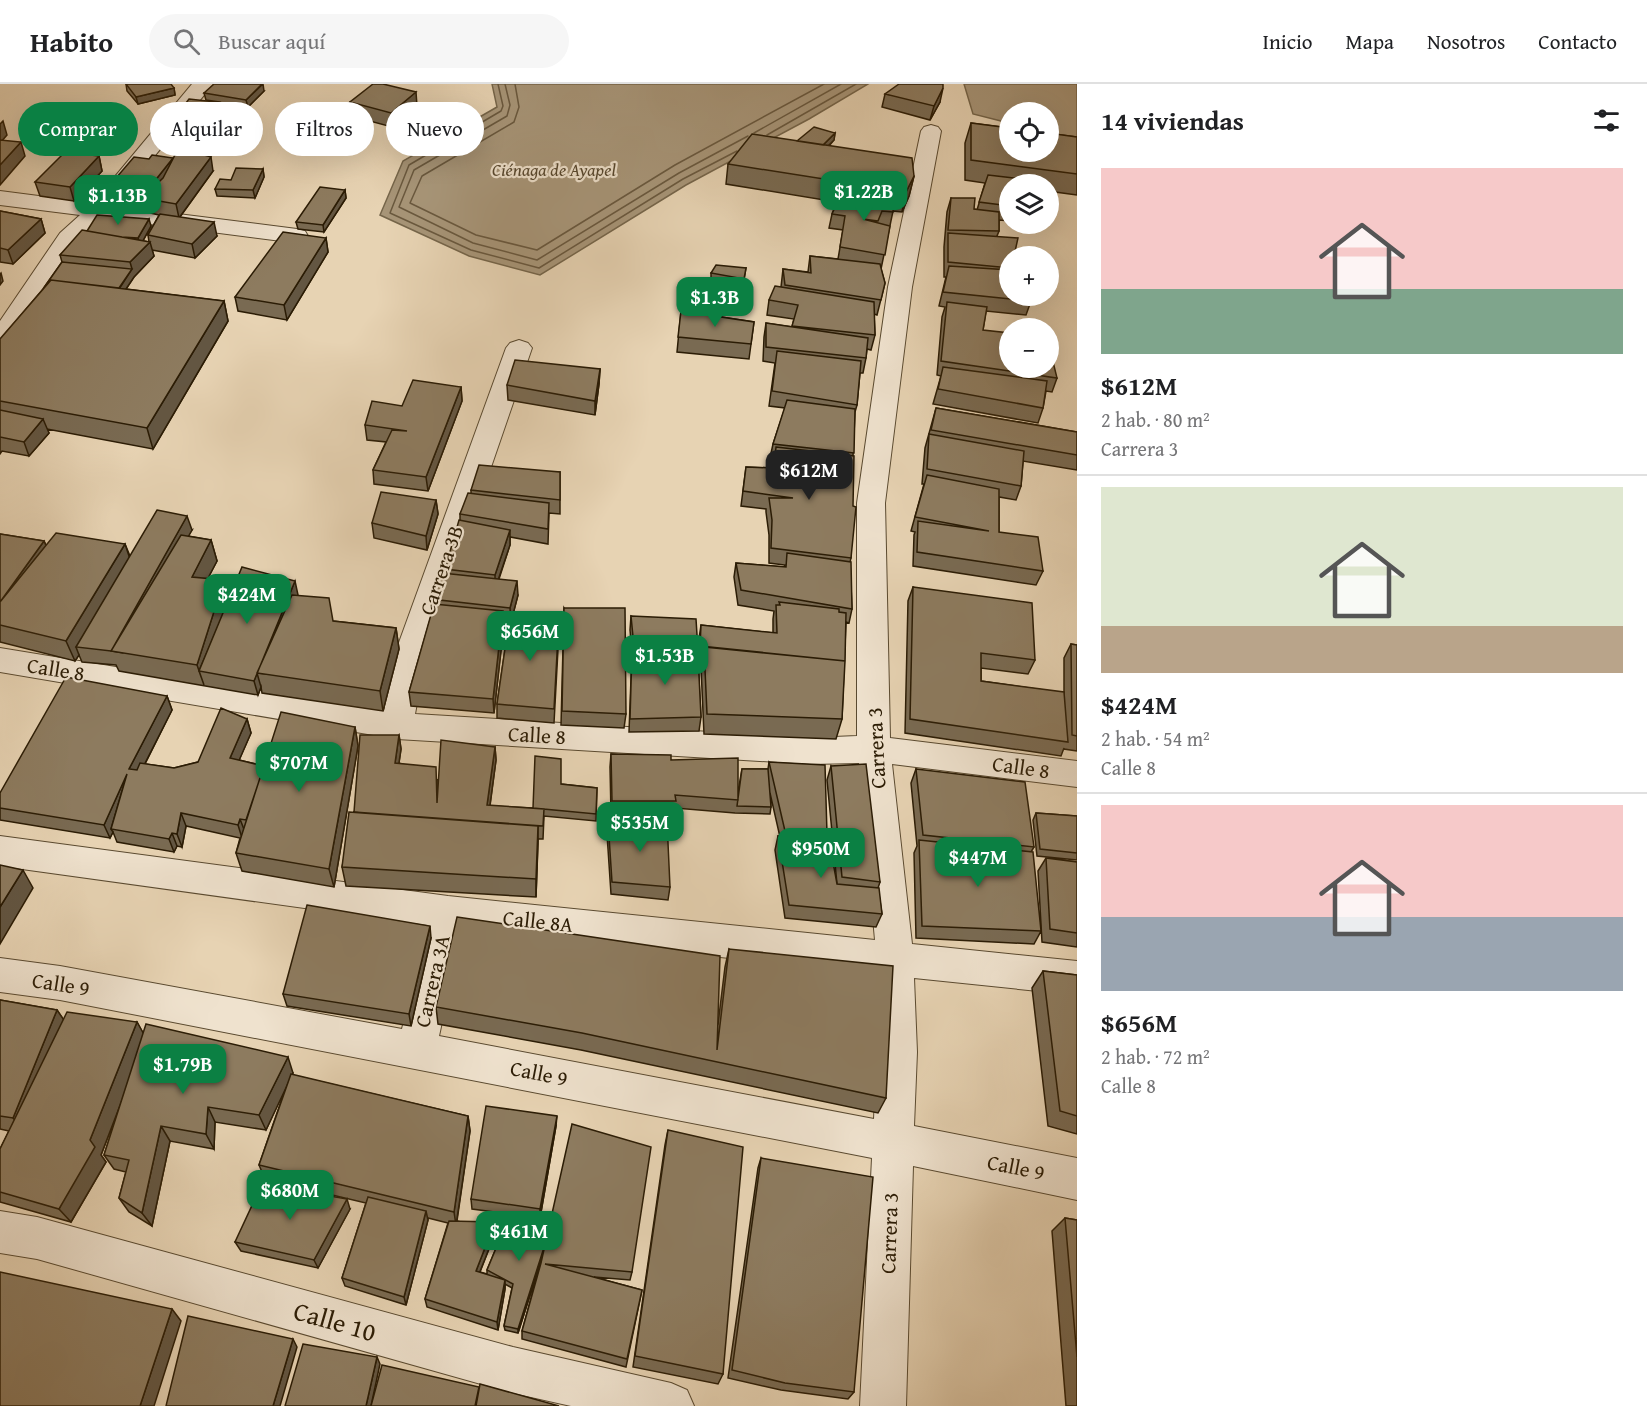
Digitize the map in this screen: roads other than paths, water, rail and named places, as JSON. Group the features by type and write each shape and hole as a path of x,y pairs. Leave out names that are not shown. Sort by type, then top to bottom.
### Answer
{"street":[{"path":"0,339 68,238 99,210 204,84"},
{"name":"Carrera 3","path":"883,1406 897,1052 895,957 874,749 871,503 900,287 931,131"},
{"path":"0,198 297,236"},
{"name":"Carrera 3B","path":"397,726 410,659 519,348"},
{"name":"Calle 8","path":"0,660 397,726 810,751 874,749 1077,774"},
{"name":"Calle 8A","path":"0,851 448,912 895,957 1077,978"},
{"name":"Carrera 3A","path":"416,1050 448,912"},
{"name":"Calle 9","path":"0,975 60,983 416,1050 1077,1179"},
{"name":"Calle 10","path":"0,1232 37,1238 513,1370 671,1406"}],"water":[{"name":"Ciénaga de Ayapel","path":"492,84 868,84 809,119 686,185 540,275 469,256 380,215 403,161 412,156 484,156 484,114 497,107"},
{"path":"964,84 1077,84 1077,141 1059,135 1059,102 999,102 999,120 973,114"}]}
